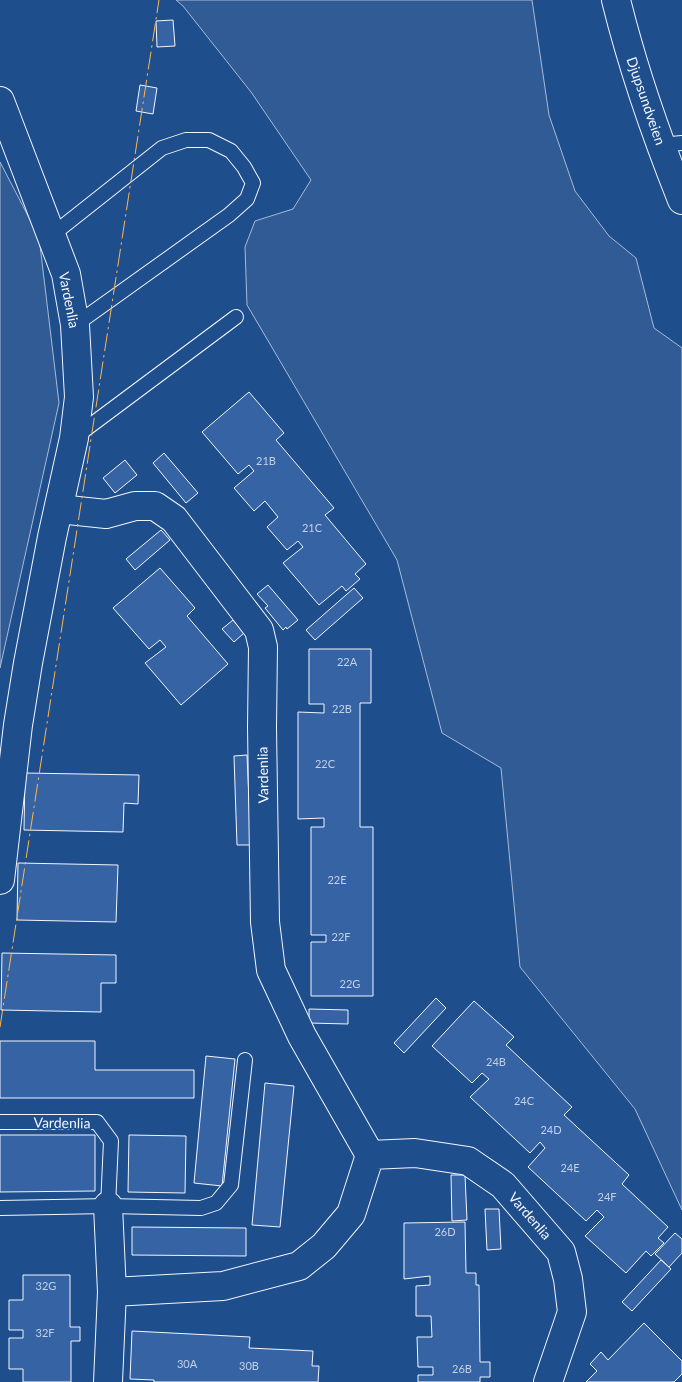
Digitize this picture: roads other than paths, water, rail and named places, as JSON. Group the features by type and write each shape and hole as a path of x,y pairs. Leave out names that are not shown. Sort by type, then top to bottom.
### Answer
{"street":[{"name":"Djupsundveien","path":"616,0 630,52 671,144 682,200"},
{"name":"Vardenlia","path":"0,101 66,274 75,324 79,397 74,438 44,576 18,725 0,880"},
{"name":"Vardenlia","path":"59,509 106,514 135,506 155,506 174,519 258,630 263,647 265,922 271,970 302,1036 370,1155 415,1153 468,1162 503,1185 561,1252 568,1279 572,1312 548,1382"},
{"path":"112,1292 223,1286 299,1266 324,1246 351,1214 370,1155"},
{"name":"Vardenlia","path":"108,1206 112,1292 108,1382"}],"lane":[{"path":"52,235 162,148 186,140 210,140 232,150 253,183 247,198 229,215 75,324"},
{"path":"74,438 236,317"},
{"path":"0,1208 108,1206 201,1208 216,1203 231,1185 245,1060"},
{"name":"Vardenlia","path":"0,1122 97,1122 111,1141 108,1206"}]}
